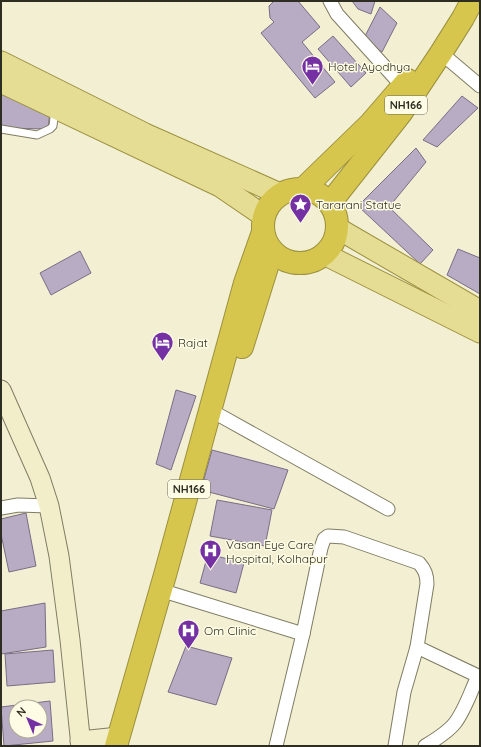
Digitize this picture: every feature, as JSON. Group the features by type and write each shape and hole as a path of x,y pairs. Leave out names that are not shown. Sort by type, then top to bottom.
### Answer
{"highway":[{"name":"NH166","path":"304,188 370,124 403,87 437,40 460,1"},
{"name":"NH166","path":"330,203 384,135 464,18 472,1"},
{"path":"266,233 284,260 295,263 310,262 324,254 331,247 335,238 337,219 330,203 323,196 304,188 292,189 280,194"},
{"name":"NH166","path":"120,743 170,592 219,415 266,233 270,204 280,194"},
{"name":"NH166","path":"120,743 245,283 266,233"}],"main road":[{"path":"1,62 145,134 280,194"},
{"path":"1,82 220,186 266,233"},
{"path":"337,228 480,311"},
{"path":"324,254 480,332"}],"street":[{"path":"330,1 338,14 403,87"},
{"path":"441,53 480,86"},
{"path":"1,390 40,478 49,506 59,556 70,640 80,743 120,743"},
{"path":"219,415 388,509"},
{"path":"1,508 18,505 49,506"},
{"path":"276,746 303,634 321,548 324,539 328,536 336,535 419,563 424,568 427,576 417,647 404,692 395,746"},
{"path":"170,592 303,634"},
{"path":"417,647 479,676 461,714 454,724 425,746"}],"lane":[{"path":"1,129 37,135 53,126 55,107"}],"building":[{"path":"274,1 298,1 320,27 302,42 335,82 315,98 261,33 274,22 270,18 269,6"},
{"path":"352,1 375,1 371,14 358,9"},
{"path":"380,7 397,23 382,52 363,40"},
{"path":"333,36 366,73 351,87 318,49"},
{"path":"1,88 50,111 48,129 1,128"},
{"path":"462,96 478,108 437,147 423,140"},
{"path":"416,148 426,162 389,207 433,250 420,264 358,206"},
{"path":"458,249 480,258 480,294 447,275"},
{"path":"80,251 91,273 51,295 40,273"},
{"path":"176,390 196,396 171,470 156,464"},
{"path":"212,450 288,470 274,509 201,490"},
{"path":"217,500 272,510 265,546 210,536"},
{"path":"26,513 36,566 9,572 1,534 1,519"},
{"path":"208,554 244,563 236,593 200,583"},
{"path":"45,603 46,647 1,654 1,611"},
{"path":"186,646 232,658 216,705 168,692"},
{"path":"53,650 55,682 7,686 5,654"},
{"path":"48,701 50,701 53,741 4,746 1,707 8,706 8,739 48,739"}],"place":[{"name":"Hotel Ayodhya","path":"312,86"},
{"name":"Tararani Statue","path":"300,224"},
{"name":"Rajat","path":"162,362"},
{"name":"Vasan Eye Care Hospital, Kolhapur","path":"210,570"},
{"name":"Om Clinic","path":"189,650"}]}
